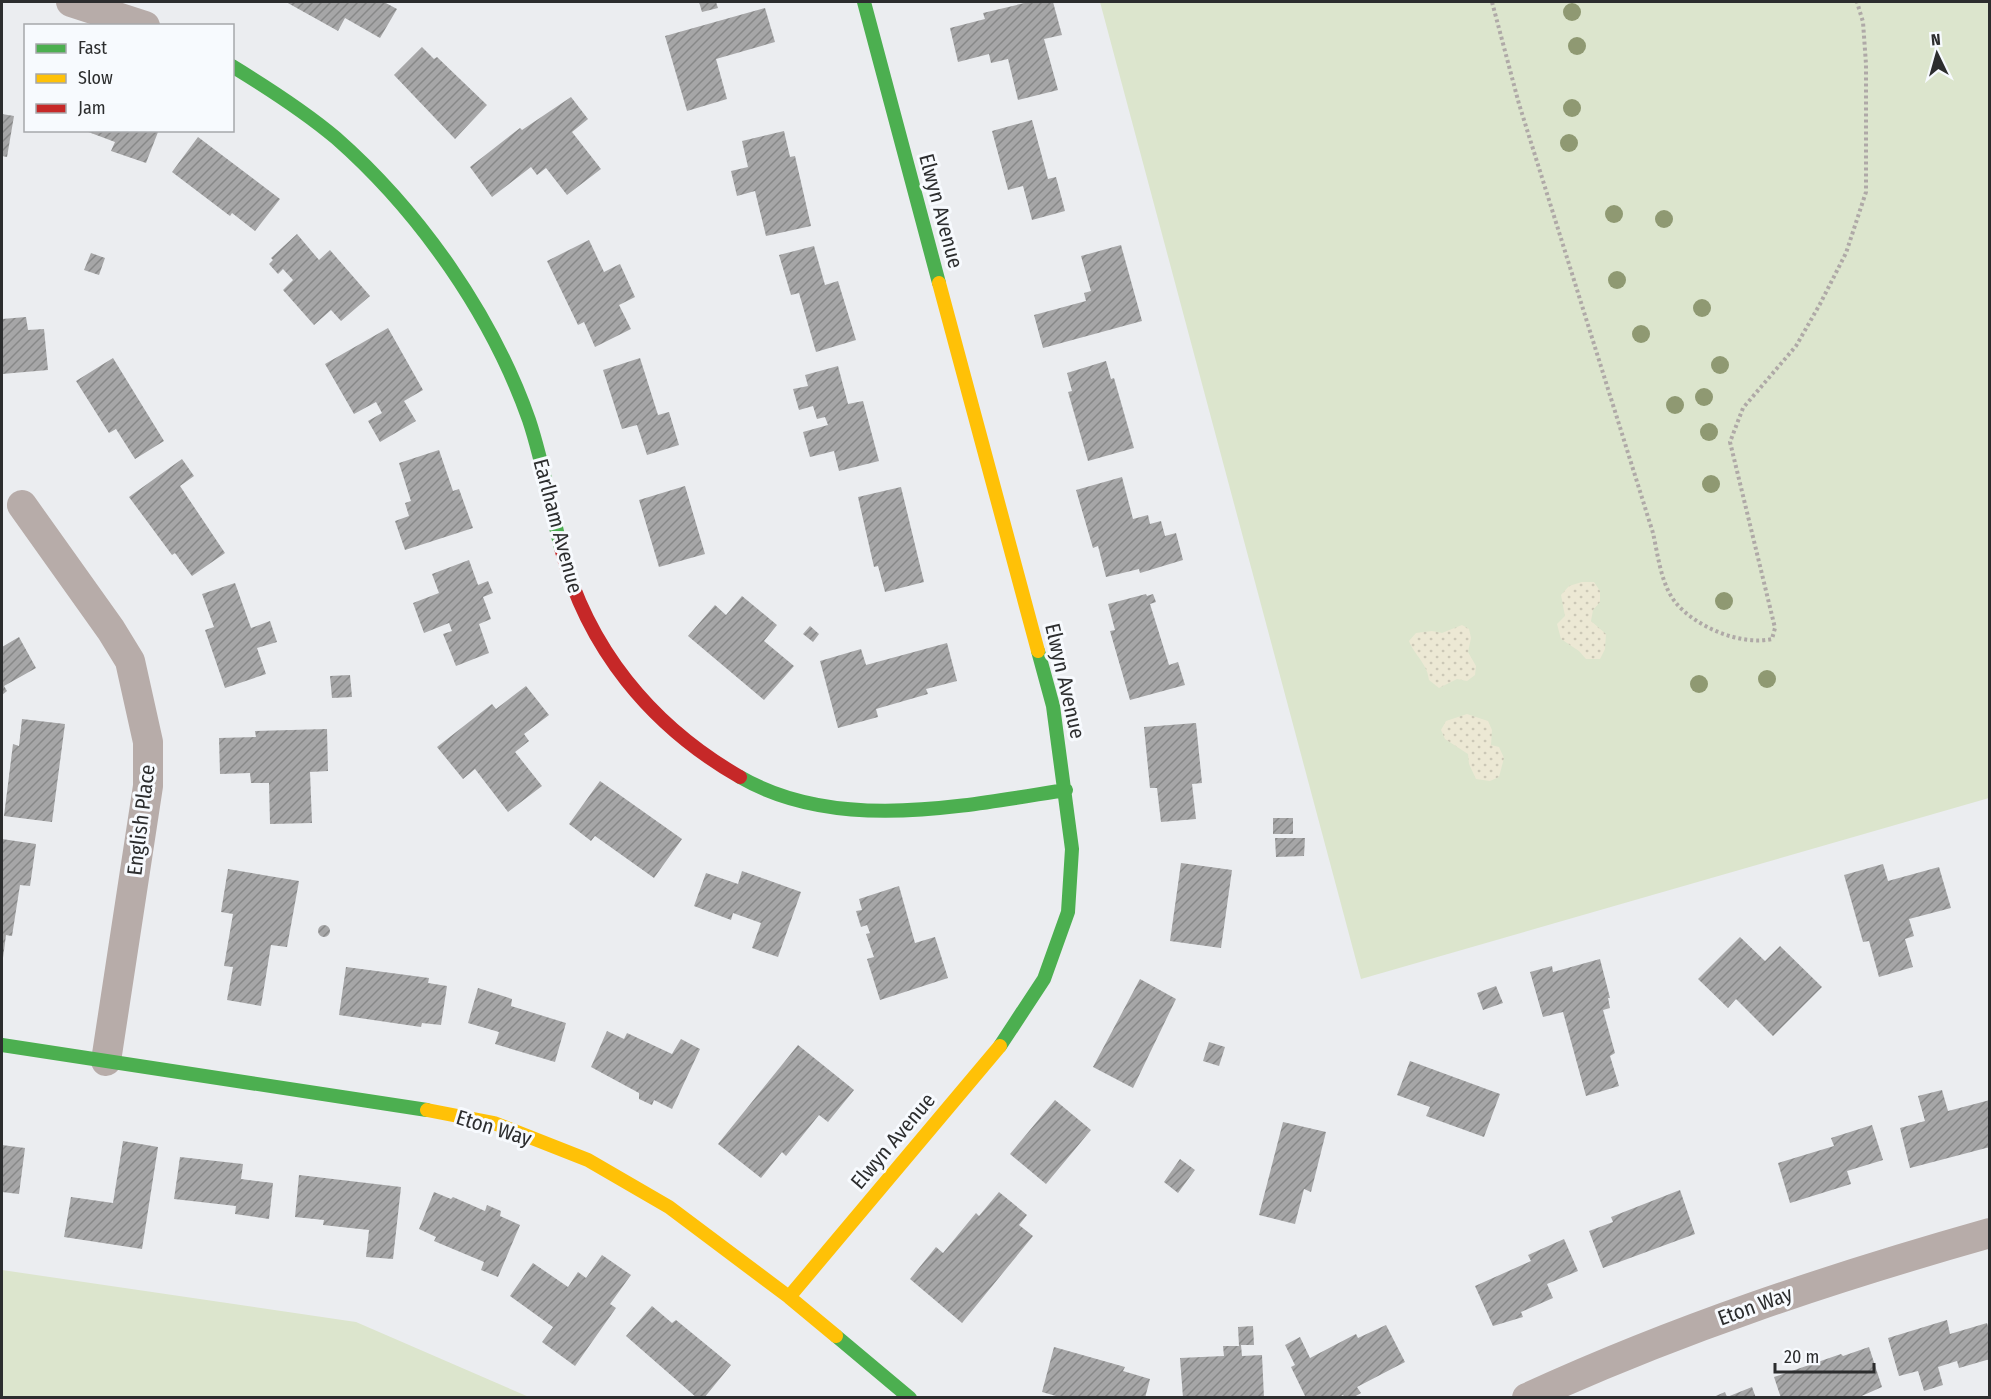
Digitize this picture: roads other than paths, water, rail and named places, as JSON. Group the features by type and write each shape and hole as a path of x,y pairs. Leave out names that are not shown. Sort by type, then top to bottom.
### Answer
{"street":[{"path":"71,2 139,24"},
{"name":"Elwyn Avenue","path":"789,1297 1007,1038 1044,979 1068,912 1072,849 1053,706 864,2"},
{"name":"Earlham Avenue","path":"234,67 284,99 346,147 398,200 477,307 502,354 525,410 541,460 555,527 576,595 598,643 631,690 670,726 716,763 761,787 816,804 873,809 941,808 1065,790"},
{"name":"English Place","path":"22,505 111,630 130,661 148,741 148,786 106,1061"},
{"name":"Eton Way","path":"2,1045 409,1106 494,1123 588,1160 669,1207 789,1297 910,1398"},
{"name":"Eton Way","path":"1527,1398 1594,1367 1775,1298 1989,1233"}]}
